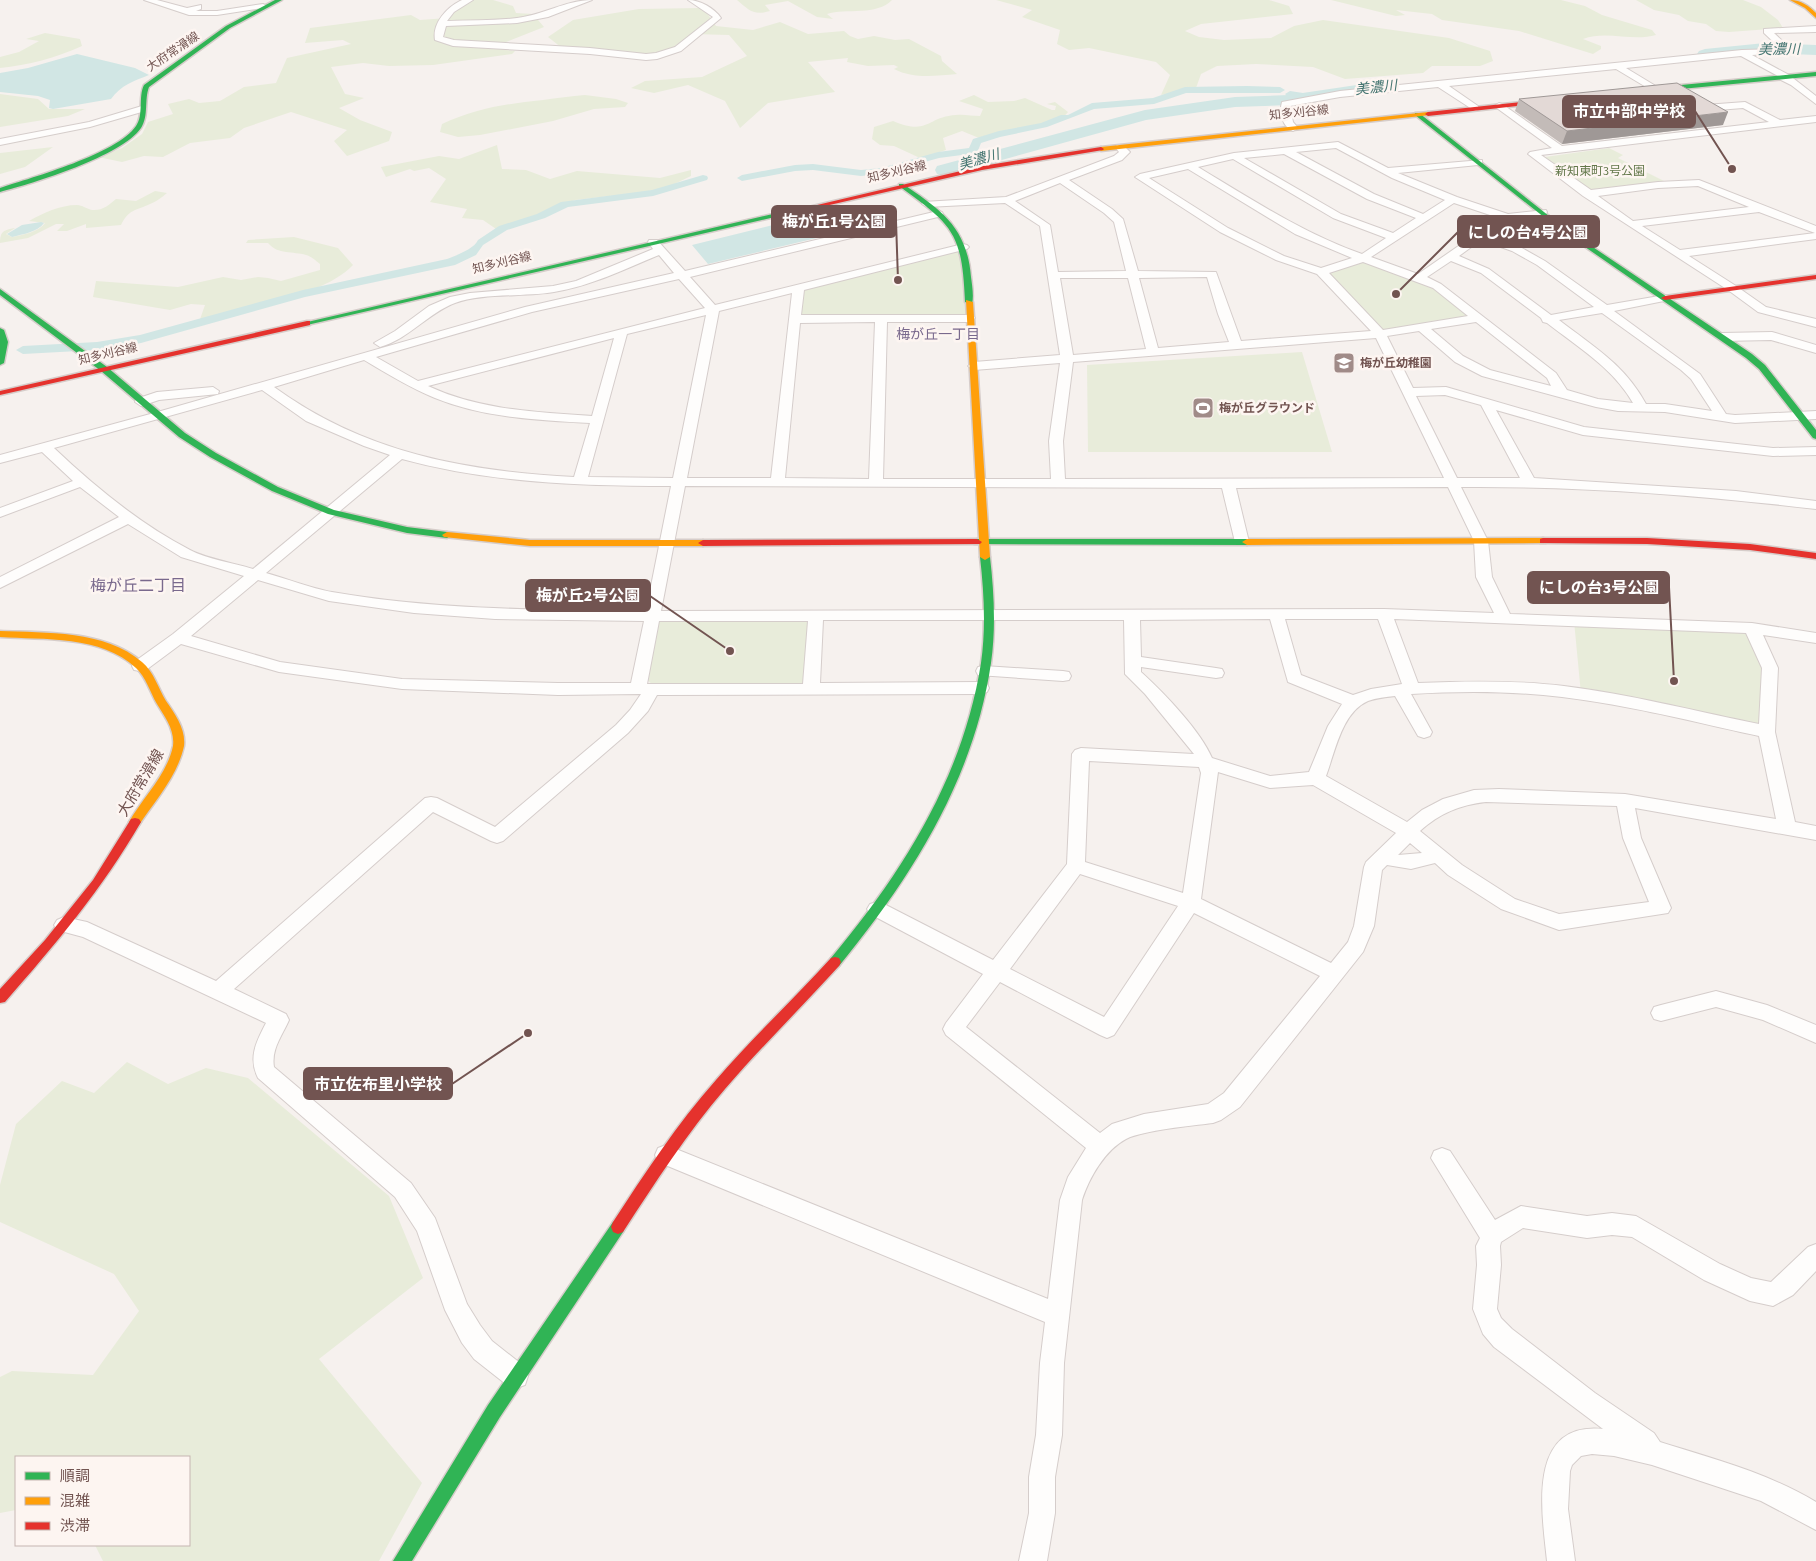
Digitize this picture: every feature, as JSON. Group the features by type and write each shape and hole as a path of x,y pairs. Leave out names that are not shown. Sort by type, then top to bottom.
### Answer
{"street":[{"path":"148,0 188,11 189,13 207,14 263,6"},
{"name":"大府常滑線","path":"0,190 122,142 139,127 142,93 146,86 243,18 263,6 279,0"},
{"path":"469,0 446,14 441,24 438,38 446,42 590,51 646,57 657,56 678,49 717,18 692,0"},
{"path":"441,24 517,21 545,15 588,0"},
{"path":"1793,0 1816,16"},
{"path":"188,11 212,3"},
{"path":"1293,128 1288,123 1285,104 1340,94 1786,50 1768,31 1816,29"},
{"path":"1742,54 1794,83 1815,99"},
{"path":"1617,66 1656,90"},
{"path":"1637,92 1816,74"},
{"path":"1440,84 1475,108"},
{"path":"1671,88 1740,129"},
{"name":"知多刈谷線","path":"0,393 468,291 656,247 901,185 1017,161 1120,146 1558,100"},
{"path":"1696,103 1745,105 1780,124"},
{"path":"1499,106 1560,149"},
{"path":"0,142 116,119 142,109"},
{"path":"1417,114 1510,190 1581,242 1722,337 1762,368 1816,436"},
{"path":"1816,119 1560,149 1533,154 1631,224 1732,288 1762,310 1816,323"},
{"path":"1504,618 1484,577 1481,541 1410,392 1380,334 1321,272 1280,258 1224,230 1140,177 1234,156 1338,145 1388,171 1453,199 1507,217"},
{"path":"926,204 963,204 1007,200 1123,156 1125,152 1120,146"},
{"path":"1285,150 1363,194 1392,208 1426,218"},
{"path":"1234,156 1337,216 1396,238"},
{"path":"1388,171 1478,162"},
{"path":"1189,166 1299,232 1419,278 1448,294 1552,376 1562,394"},
{"path":"1062,180 1108,210 1119,220 1152,352"},
{"path":"1587,194 1658,185 1699,183 1816,230"},
{"path":"402,1561 439,1496 516,1376 666,1155 706,1102 838,959 902,875 935,816 962,753 972,725 981,688 989,614 968,288 963,247 954,231 938,214 901,185"},
{"path":"1321,272 1363,258 1453,199"},
{"path":"1007,200 1045,225 1067,358 1056,441 1058,483"},
{"path":"1631,224 1762,208"},
{"path":"1419,278 1507,217 1542,212"},
{"path":"0,459 159,416 529,309 938,214"},
{"path":"1479,236 1516,249 1541,263 1685,367 1696,377 1722,416"},
{"path":"1677,254 1816,236"},
{"path":"141,402 157,396 215,390 377,344 399,334 439,304 468,291 518,293 579,284 656,247 713,310"},
{"path":"416,385 963,247"},
{"path":"1450,256 1485,271 1619,373 1629,385 1642,408"},
{"path":"1053,275 1212,274 1224,314 1237,346"},
{"path":"1548,319 1665,298 1816,277"},
{"path":"778,482 798,288"},
{"path":"0,291 104,369 159,416 213,455 276,489 331,512 407,530 467,538 530,543 1648,541 1750,547 1816,556"},
{"path":"218,990 431,803 497,836 564,780 617,732 647,700 644,689 652,616 713,310"},
{"path":"876,483 881,318"},
{"path":"795,319 969,318"},
{"path":"974,366 1380,334 1478,318"},
{"path":"1422,328 1459,360 1486,373 1610,406 1665,408 1748,419 1816,415"},
{"path":"0,330 5,339 5,348 0,363"},
{"path":"580,481 622,332"},
{"path":"1722,337 1772,336 1816,350"},
{"path":"366,356 416,385 465,404 523,415 598,420"},
{"path":"263,385 304,414 352,437 398,455 472,472 504,477 580,481 876,483 1228,484 1529,482 1727,494 1816,505"},
{"path":"1410,392 1446,392 1583,432 1773,452 1816,451"},
{"path":"1486,403 1529,482"},
{"path":"45,447 82,482 129,518 186,554 329,596 414,608 495,614 652,616 1384,614 1752,628 1816,638"},
{"path":"140,666 179,638 398,455"},
{"path":"0,514 82,482"},
{"path":"1228,484 1242,542"},
{"path":"0,583 129,518"},
{"path":"877,909 1107,1029 1191,903 1210,773 1207,762 1198,747 1157,697 1134,674 1132,614"},
{"path":"1276,614 1294,678 1354,702"},
{"path":"1384,614 1406,689 1424,732"},
{"path":"811,689 816,615"},
{"path":"1752,628 1770,668 1767,732 1787,828"},
{"name":"大府常滑線","path":"0,634 99,645 122,652 140,666 173,718 178,730 179,746 172,764 97,883 64,925 0,998"},
{"path":"179,638 279,667 402,684 558,689 981,688"},
{"path":"1133,661 1216,674"},
{"path":"984,671 1063,676"},
{"path":"1316,778 1341,718 1354,702 1381,693 1406,689 1506,688 1581,694 1767,732"},
{"path":"1100,1146 953,1029 1076,866 1081,754 1207,762 1270,782 1316,778 1409,832 1455,870 1508,904 1559,922 1661,908 1632,838 1625,800"},
{"path":"1033,1561 1042,1513 1042,1477 1049,1435 1052,1363 1071,1200 1076,1184 1100,1146 1120,1131 1144,1124 1213,1113 1232,1100 1356,946 1364,926 1373,868 1422,819 1438,808 1458,800 1486,795 1588,797 1625,800 1816,833"},
{"path":"1386,857 1392,861 1404,863 1420,861 1436,855"},
{"path":"1076,866 1191,903 1334,974"},
{"path":"64,925 87,930 280,1020 263,1049 262,1062 265,1072 403,1190 428,1226 457,1310 471,1334 484,1350 516,1376"},
{"path":"1661,1013 1716,999 1767,1013 1816,1034"},
{"path":"666,1155 1058,1315"},
{"path":"1442,1158 1488,1230 1493,1234"},
{"path":"1652,1452 1645,1442 1586,1402 1503,1338 1492,1326 1485,1309 1489,1265 1488,1246 1493,1234 1521,1217 1587,1227 1612,1224 1636,1227 1712,1272 1750,1289 1773,1294 1785,1287 1816,1255"},
{"path":"1561,1561 1554,1505 1555,1473 1561,1457 1574,1445 1591,1441 1652,1452 1762,1488 1781,1496 1816,1518"}],"green space":[{"path":"473,0 493,0 513,6 516,13 533,14 544,27 501,44 505,50 515,51 512,54 433,65 389,66 363,63 331,67 345,94 364,98 339,108 360,120 392,132 389,141 347,156 334,141 347,130 291,112 244,128 230,138 190,143 163,157 144,156 122,162 98,157 122,148 142,134 148,122 173,114 168,104 189,99 199,103 220,101 244,87 276,83 287,58 351,44 343,40 305,43 310,28 411,15 420,20 447,18 449,14"},
{"path":"737,0 892,0 886,5 870,10 827,14 833,19 817,17 788,1 765,5 770,11 759,13 748,9"},
{"path":"996,0 1269,0 1289,6 1293,14 1201,24 1185,31 1199,37 1224,40 1271,38 1294,26 1323,20 1449,38 1490,51 1493,61 1480,66 1432,66 1423,73 1345,79 1313,67 1256,64 1217,66 1201,74 1196,88 1161,95 1170,75 1156,62 1089,48 1069,50 1057,44 1060,30 1022,17 1032,10"},
{"path":"1331,0 1561,0 1585,6 1602,15 1652,30 1656,35 1647,37 1601,36 1583,39 1601,46 1601,49 1593,54 1519,31 1442,20 1432,14 1396,10 1405,15 1396,16"},
{"path":"1636,0 1743,0 1761,7 1778,20 1783,28 1729,32 1716,31 1706,24 1688,21 1679,15 1654,10"},
{"path":"699,8 707,13 716,26 753,30 780,22 808,34 844,31 858,39 874,36 895,40 909,39 941,56 942,61 957,74 916,76 894,69 898,67 894,65 868,66 847,62 848,58 808,62 835,92 768,103 740,128 725,101 688,85 654,93 631,88 645,81 702,77 747,56 729,35 692,34 668,51 647,55 562,48 548,37 573,20 639,9"},
{"path":"45,33 80,39 82,46 42,60 0,68 0,57 19,52 39,41 26,39"},
{"path":"0,94 38,99 49,109 85,109 68,116 0,127"},
{"path":"585,95 616,99 628,103 625,107 594,109 553,121 480,135 458,137 440,132 442,124 479,110 516,103"},
{"path":"974,95 988,102 1014,101 1025,98 1052,110 1055,110 1056,106 1047,104 1055,102 1068,112 1052,122 979,138 962,131 943,138 946,150 920,158 894,146 880,145 872,139 874,127 893,121 914,127 946,116 980,116 983,109 959,101"},
{"path":"497,145 502,169 526,170 550,179 577,171 660,178 691,170 691,176 668,187 645,192 575,200 499,231 483,220 462,218 467,209 430,202 446,179 429,168 414,171 410,169 386,177 381,167 439,156 459,159"},
{"path":"53,147 25,167 0,174 0,153"},
{"name":"新知東町3号公園","path":"1609,148 1623,155 1618,158 1668,183 1594,194 1545,157"},
{"path":"155,191 167,193 154,202 130,213 121,225 86,228 86,224 67,231 57,231 64,224 56,224 28,238 0,243 3,232 8,230 15,228 6,234 12,237 39,229 45,223 29,221 52,210 64,206 77,205 92,210 99,210 116,199 136,201"},
{"path":"294,237 338,248 353,265 340,276 303,293 281,301 199,322 205,305 191,304 170,310 93,297 96,281 178,287 223,277 241,280 258,277 281,281 320,270 320,264 308,256 281,251 268,243 246,243 248,240"},
{"path":"963,247 969,318 795,319 798,288"},
{"path":"1363,258 1419,278 1478,318 1380,334 1321,272"},
{"name":"梅が丘グラウンド","path":"1302,352 1332,452 1088,452 1087,365"},
{"path":"665,619 805,620 810,623 807,680 801,684 652,684 646,679 658,623"},
{"path":"1574,621 1752,628 1770,668 1767,732 1581,694"},
{"path":"127,1062 168,1084 206,1068 248,1078 389,1196 423,1278 319,1359 422,1483 379,1561 103,1561 96,1546 190,1546 190,1456 15,1456 15,1510 0,1513 0,1377 12,1371 93,1375 139,1311 114,1274 0,1222 0,1185 16,1124 62,1081 94,1093"}],"shaded area":[{"path":"77,54 135,68 149,75 123,87 111,99 53,109 49,108 50,100 38,96 0,92 0,73 28,68"},
{"path":"829,211 845,211 863,227 708,264 692,245"},
{"path":"44,223 38,229 30,232 12,237 7,234 22,225"}],"building":[{"path":"1677,83 1728,112 1567,131 1519,99"}],"waterway":[{"name":"美濃川","path":"1705,54 1765,48 1816,50"},
{"name":"美濃川","path":"944,170 1145,115 1235,102 1289,100 1377,87"},
{"path":"1165,96 1185,90 1280,90"},
{"path":"1290,94 1300,95"},
{"path":"1073,115 1092,106 1154,101 1162,98"},
{"path":"742,178 795,168 813,167 861,173 881,171 938,155 973,151 977,141 999,134 1044,125 1065,117"},
{"path":"482,242 503,228 541,216 565,204 653,193 703,178"},
{"path":"23,350 97,346 141,339 303,294 451,262 472,252 478,246"}],"traffic: fast":[{"path":"0,190 75,164 129,137 139,127 141,122 143,96 146,86 228,27 262,7 279,0"},
{"path":"1650,90 1816,74"},
{"path":"1417,114 1561,228 1749,356 1762,367 1816,436"},
{"path":"901,185 937,212 953,228 959,238 966,261 969,302"},
{"path":"307,323 799,210"},
{"path":"0,291 104,369 182,435 213,455 275,489 331,512 407,530 447,535"},
{"path":"0,330 4,342 0,363"},
{"path":"977,542 1247,542"},
{"path":"835,962 865,926 894,886 920,845 943,801 962,756 977,709 986,662 989,614 985,557"},
{"path":"402,1561 494,1411 618,1227"}],"traffic: slow":[{"path":"1793,0 1807,7 1816,16"},
{"path":"1101,149 1428,114"},
{"path":"969,302 985,557"},
{"path":"447,535 530,543 703,543"},
{"path":"1247,542 1543,541"},
{"path":"0,634 54,637 92,642 125,655 139,665 146,673 174,722 178,733 178,746 166,776 135,822"}],"traffic: jam":[{"path":"1428,114 1550,101"},
{"path":"799,210 982,168 1101,149"},
{"path":"1665,298 1816,277"},
{"path":"0,393 307,323"},
{"path":"1543,541 1647,541 1750,547 1816,556"},
{"path":"703,543 977,542"},
{"path":"0,998 49,944 97,883 135,822"},
{"path":"618,1227 667,1154 706,1102 748,1054 835,962"}],"place":[{"name":"市立中部中学校","path":"1732,169"},
{"name":"梅が丘1号公園","path":"898,280"},
{"name":"にしの台4号公園","path":"1396,294"},
{"name":"梅が丘幼稚園","path":"1344,363"},
{"name":"梅が丘グラウンド","path":"1203,408"},
{"name":"梅が丘2号公園","path":"730,651"},
{"name":"にしの台3号公園","path":"1674,681"},
{"name":"市立佐布里小学校","path":"528,1033"}],"district":[{"name":"梅が丘一丁目","path":"938,335"},
{"name":"梅が丘二丁目","path":"138,586"}]}
